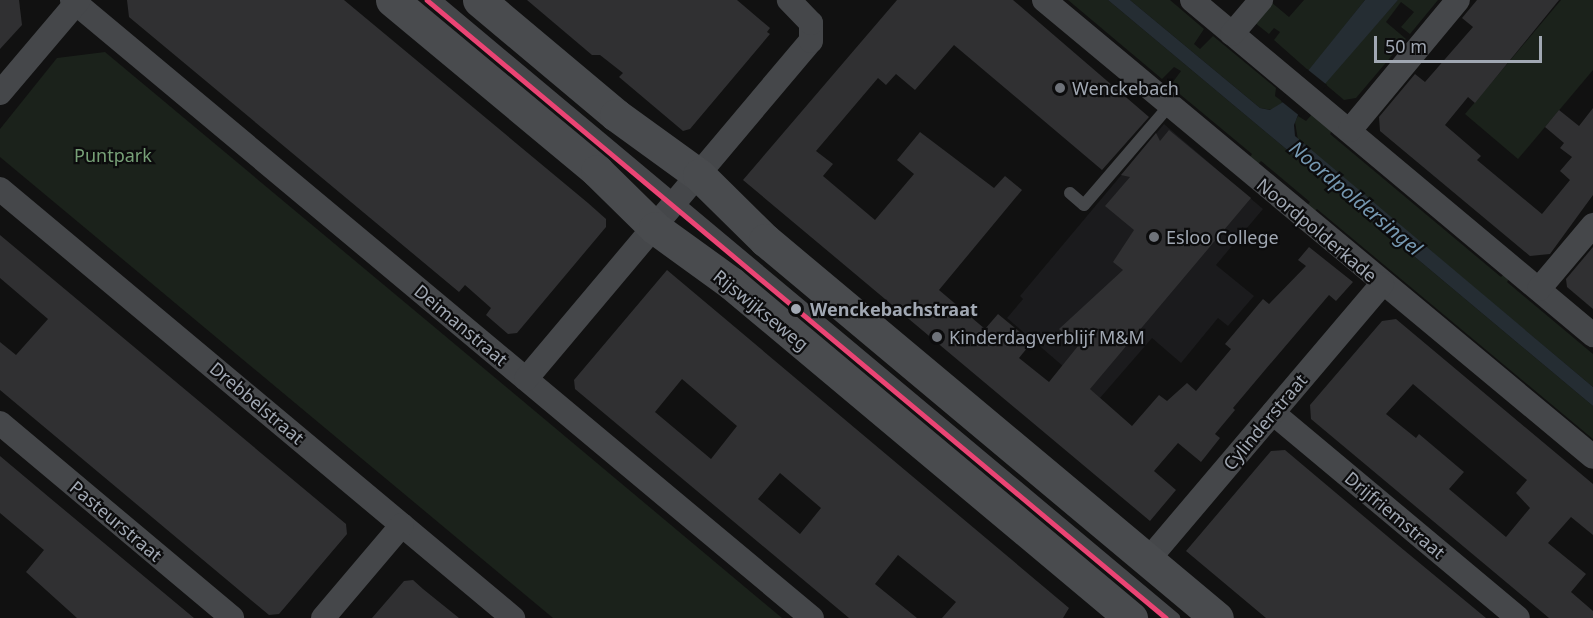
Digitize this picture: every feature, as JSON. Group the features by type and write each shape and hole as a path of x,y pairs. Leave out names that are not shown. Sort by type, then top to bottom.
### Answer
{"main road":[{"name":"Rijswijkseweg","path":"392,0 597,171 655,228 731,283 1116,613"},
{"path":"479,0 616,115 699,175 765,240 1217,618"}],"street":[{"path":"526,379 813,38 812,23 789,0"},
{"name":"Noordpolderkade","path":"1044,0 1382,284 1593,457"},
{"path":"1192,0 1593,335"},
{"path":"1232,34 1261,0"},
{"path":"1350,130 1458,0"},
{"path":"0,93 76,1"},
{"name":"Deimanstraat","path":"76,1 812,618"},
{"name":"Drebbelstraat","path":"0,189 513,618"},
{"path":"1539,289 1593,225"},
{"name":"Cylinderstraat","path":"1148,560 1382,284"},
{"name":"Drijfriemstraat","path":"1273,413 1518,618"},
{"name":"Pasteurstraat","path":"0,423 232,618"},
{"path":"323,618 402,525"}],"lane":[{"name":"Rijswijkseweg","path":"436,0 1174,618"},
{"path":"1070,193 1084,205 1169,106"}],"shaded area":[{"name":"Esloo College","path":"1164,124 1263,209 1216,265 1254,296 1228,326 1218,318 1181,363 1152,338 1100,398 1007,318 1023,299 1020,296"}],"green space":[{"path":"1068,0 1108,0 1593,406 1593,439 1317,209 1312,213 1305,208 1310,202 1261,161 1256,166 1249,159 1252,154 1170,86 1181,71 1174,67 1162,79"},
{"path":"1130,0 1170,0 1204,29 1194,44 1200,49 1213,36 1276,88 1275,96 1283,102 1272,110 1260,108"},
{"path":"1304,0 1365,0 1309,71 1274,40 1280,32 1274,28 1269,34 1254,22 1271,2 1289,17"},
{"path":"1398,0 1438,0 1410,34 1401,27 1414,12 1401,2 1386,22 1406,39 1356,98 1344,100 1324,83"},
{"path":"1561,0 1593,0 1593,70 1518,159 1465,114"},
{"name":"Puntpark","path":"105,52 782,618 553,618 0,157 0,129 57,58"},
{"path":"1315,111 1335,127 1330,134 1501,277 1507,271 1512,275 1507,282 1593,354 1593,387 1298,140 1295,122 1298,116 1306,121"}],"water":[{"name":"Noordpoldersingel","path":"1108,0 1130,0 1260,108 1270,110 1283,102 1365,0 1398,0 1298,115 1294,125 1295,136 1593,387 1593,406"}],"pier":[{"path":"1307,69 1327,85 1301,117 1281,101"}],"building":[{"path":"0,0 19,0 22,25 0,49"},
{"path":"127,0 344,0 588,203 606,219 606,227 517,333 508,334 486,315 491,308 465,285 459,292 129,17"},
{"path":"527,0 737,0 770,28 767,32 770,34 690,129 683,131 619,77 623,73 600,55 592,55"},
{"path":"897,0 1013,0 1149,117 1102,170 954,45 915,90 896,74 886,85 878,78 816,151 833,164 823,176 875,220 914,174 897,160 920,132 994,188 1005,176 1022,190 939,290 985,329 998,314 1032,342 1019,358 1049,382 1078,346 1059,329 1123,270 1113,262 1134,230 1105,206 1130,177 1121,175 1156,133 1160,141 1169,130 1251,198 1090,389 1132,426 1159,395 1167,401 1187,383 1196,391 1231,349 1225,344 1263,299 1269,304 1306,266 1298,260 1309,247 1353,282 1336,301 1329,295 1265,370 1233,408 1235,410 1215,434 1220,438 1201,462 1178,443 1154,471 1176,490 1150,521 743,180"},
{"path":"1477,0 1559,0 1475,103 1468,97 1445,125 1481,156 1477,160 1542,214 1570,180 1560,171 1572,157 1560,148 1564,143 1545,127 1559,110 1579,126 1593,108 1593,195 1550,254 1530,256 1380,131 1379,117 1415,74 1425,82 1473,27 1462,18"},
{"path":"0,235 346,524 347,534 279,614 269,615 0,390 0,342 16,355 48,319 0,278"},
{"path":"1593,247 1593,309 1567,287 1566,279"},
{"path":"667,270 1069,608 1063,618 942,618 956,602 898,555 875,584 917,618 849,618 575,389 574,380","holes":["682,379 737,426 711,459 655,412","780,473 821,508 800,534 758,499"]},
{"path":"1396,319 1593,484 1593,535 1571,517 1548,543 1586,574 1571,592 1593,611 1593,618 1549,618 1311,419 1310,405 1382,321","holes":["1413,384 1527,480 1516,493 1530,508 1506,537 1449,489 1464,472 1419,434 1416,438 1386,414"]},
{"path":"1285,450 1486,618 1266,618 1186,551 1271,451"},
{"path":"0,456 194,618 77,618 26,572 44,550 0,513"},
{"path":"413,580 459,618 372,618 404,581"}],"transit line":[{"path":"427,0 1166,618"}],"place":[{"name":"Wenckebach","path":"1060,88"},
{"name":"Esloo College","path":"1154,237"},
{"name":"Wenckebachstraat","path":"796,309"},
{"name":"Kinderdagverblijf M&M","path":"937,337"}]}
